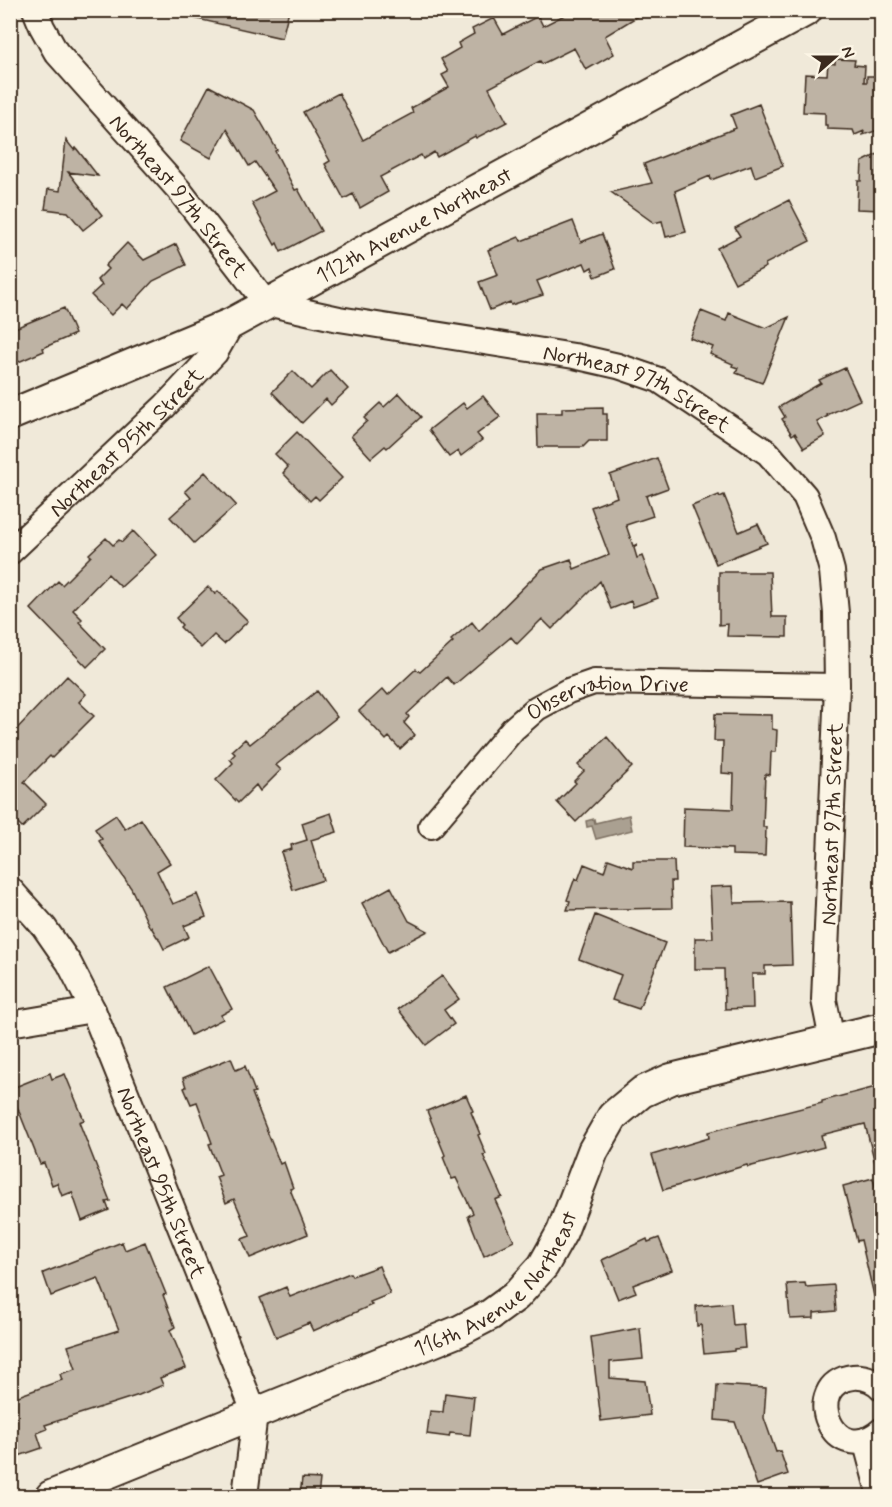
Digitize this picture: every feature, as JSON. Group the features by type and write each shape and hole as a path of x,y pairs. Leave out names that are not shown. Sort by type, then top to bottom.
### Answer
{"street":[{"name":"Northeast 97th Street","path":"35,10 56,52 179,190 266,303 339,319 574,356 618,366 659,380 768,453 805,496 824,538 832,571 836,613 837,686 824,999 831,1040"},
{"name":"112th Avenue Northeast","path":"10,415 231,323 807,10"},
{"name":"Northeast 95th Street","path":"10,552 165,406 215,353 231,323"},
{"name":"Observation Drive","path":"430,826 513,729 537,708 594,682 837,686"},
{"name":"Northeast 95th Street","path":"10,889 44,927 69,963 93,1010 255,1414 245,1497"},
{"path":"10,1024 93,1010"},
{"name":"116th Avenue Northeast","path":"51,1497 459,1331 490,1315 516,1296 543,1266 562,1232 593,1151 613,1116 642,1092 671,1079 882,1028"},
{"path":"880,1497 873,1435 845,1439 836,1434 825,1417 826,1397 839,1382 849,1377 859,1376 868,1378 882,1388"}],"shaded area":[{"path":"629,815 632,830 596,839 592,826 587,827 586,821 594,819 595,823"}],"building":[{"path":"194,10 289,10 282,38 193,18"},
{"path":"574,10 648,10 605,36 614,54 586,70 574,48 542,64 540,61 489,88 507,122 437,157 434,152 423,159 421,155 380,177 388,192 360,208 353,194 344,199 325,164 330,161 303,112 339,93 363,140 413,113 411,108 449,87 442,75 448,72 441,59 460,48 458,43 474,34 472,29 494,18 503,34 538,16 543,26"},
{"path":"835,59 855,60 854,65 865,66 864,82 867,82 867,76 882,76 882,129 863,135 864,131 855,135 853,130 827,129 825,113 803,112 805,74 827,75 828,63 835,64"},
{"path":"209,86 254,110 277,150 275,151 295,190 298,189 321,231 281,252 252,203 275,191 255,162 249,166 227,129 211,158 180,141"},
{"path":"759,104 783,166 755,177 751,165 711,180 710,176 675,191 686,232 666,237 662,221 654,223 611,192 652,183 644,164 736,128 731,115"},
{"path":"66,140 74,150 76,148 98,176 68,172 102,215 83,230 68,212 45,209 48,189 60,191"},
{"path":"882,152 882,210 857,209 858,181 861,181 862,162"},
{"path":"789,200 810,241 765,264 766,267 735,283 717,248 740,236 735,228"},
{"path":"573,221 581,242 602,234 615,269 595,277 592,267 587,270 584,263 537,281 543,295 511,305 510,302 490,310 479,282 498,275 488,250 519,237 521,241"},
{"path":"127,243 144,260 176,244 186,265 153,281 127,309 122,304 111,315 91,295 102,285 97,280 108,269 105,266"},
{"path":"64,308 75,334 16,363 10,348 10,330"},
{"path":"701,311 726,321 729,313 766,328 789,317 762,383 736,373 738,368 732,366 733,364 710,354 713,347 690,338"},
{"path":"845,368 860,400 817,422 825,436 804,448 795,433 792,435 782,419 785,417 779,407 821,383 819,380"},
{"path":"330,370 348,389 331,405 326,399 302,423 272,392 293,371 311,389"},
{"path":"399,393 421,417 387,448 385,446 371,458 351,436 367,421 364,418 380,403 384,407"},
{"path":"483,396 500,417 477,434 482,440 461,456 458,451 449,457 429,430 463,403 467,408"},
{"path":"603,407 603,414 607,414 607,441 589,441 583,447 538,447 537,413 562,413 562,408"},
{"path":"297,432 342,478 319,500 315,496 310,501 283,473 288,467 275,454"},
{"path":"657,458 668,488 646,496 653,516 626,525 633,546 638,544 634,548 637,558 642,556 658,598 633,607 631,601 611,609 600,581 552,629 542,619 517,644 511,637 454,685 447,677 407,714 409,717 404,723 415,735 400,749 389,737 386,740 359,711 383,689 388,695 416,669 420,672 472,622 479,631 542,569 571,559 574,569 609,555 591,507 617,497 610,475"},
{"path":"205,472 236,505 194,543 170,517 191,498 185,491"},
{"path":"719,495 720,497 724,495 739,532 758,524 767,543 716,564 692,506"},
{"path":"133,531 156,555 121,587 108,574 73,610 82,619 79,622 105,649 87,667 31,609 58,581 62,585 106,538 113,545 119,540 122,542"},
{"path":"719,572 770,572 772,617 787,617 787,637 727,636 728,624 719,625"},
{"path":"208,587 215,594 218,591 248,621 224,644 214,635 201,648 180,627 182,625 176,618"},
{"path":"67,676 86,694 79,702 94,716 24,782 46,804 22,828 10,816 10,736"},
{"path":"317,691 337,717 276,765 281,770 260,791 256,785 238,803 216,780 233,763 230,759 235,754 232,751 245,739 250,744"},
{"path":"715,714 772,715 772,729 777,730 776,752 771,752 770,775 765,774 763,827 766,827 765,856 732,855 732,849 683,847 684,807 733,809 734,774 722,773 723,741 714,741"},
{"path":"607,737 632,767 576,822 557,802 576,783 574,781 584,771 578,765"},
{"path":"331,813 337,832 311,840 323,880 293,890 281,852 292,849 291,845 307,840 302,823"},
{"path":"116,815 125,829 141,819 170,863 157,871 173,904 197,894 206,917 184,926 189,937 164,949 150,928 131,888 99,841 102,839 95,829"},
{"path":"608,859 633,868 633,861 674,861 675,881 671,881 672,908 567,910 570,901 567,900 575,878 578,880 584,864 604,872"},
{"path":"733,886 734,903 790,902 792,965 765,966 765,974 752,974 753,1008 725,1009 724,969 695,969 695,938 713,938 710,887"},
{"path":"391,887 409,921 428,931 388,952 362,903"},
{"path":"595,915 665,943 639,1009 612,1000 621,975 579,959"},
{"path":"209,966 232,1009 221,1015 223,1019 191,1035 167,987"},
{"path":"442,976 459,999 444,1010 454,1024 426,1045 398,1009"},
{"path":"231,1058 236,1070 245,1066 255,1092 252,1093 280,1164 284,1162 293,1188 290,1189 308,1234 250,1258 242,1239 250,1236 234,1199 226,1203 216,1177 221,1175 209,1144 212,1143 197,1102 191,1104 184,1088 186,1087 183,1078"},
{"path":"50,1073 52,1079 65,1074 84,1120 79,1122 110,1201 106,1202 109,1210 82,1221 72,1192 62,1196 57,1183 52,1185 44,1163 40,1164 10,1089"},
{"path":"876,1087 882,1109 882,1163 875,1163 865,1124 821,1135 824,1147 748,1167 747,1165 663,1190 652,1155 709,1138 708,1132"},
{"path":"466,1095 486,1154 483,1155 502,1197 495,1200 514,1241 484,1256 468,1216 473,1213 456,1178 452,1179 427,1111"},
{"path":"873,1178 882,1213 882,1295 874,1296 861,1240 857,1241 843,1186"},
{"path":"659,1238 672,1270 633,1285 636,1292 618,1299 602,1260 647,1239 648,1242"},
{"path":"122,1242 125,1250 145,1242 166,1294 163,1295 175,1327 170,1330 186,1368 160,1378 163,1385 139,1395 45,1425 47,1429 37,1433 42,1448 10,1459 10,1399 62,1380 60,1374 76,1369 68,1346 119,1330 98,1278 51,1296 43,1273"},
{"path":"379,1266 390,1294 370,1302 372,1305 313,1331 309,1323 276,1337 260,1298 286,1287 290,1297 350,1273 352,1276"},
{"path":"805,1283 806,1287 834,1285 836,1311 814,1313 814,1318 790,1319 787,1284"},
{"path":"731,1303 733,1325 743,1324 745,1348 704,1354 701,1325 697,1326 696,1306"},
{"path":"640,1328 643,1359 610,1362 610,1378 645,1381 650,1415 601,1421 591,1337"},
{"path":"717,1385 766,1388 764,1418 776,1452 780,1451 788,1474 757,1485 735,1422 715,1420"},
{"path":"445,1393 474,1397 470,1435 450,1433 449,1437 427,1434 430,1411 443,1412"},
{"path":"302,1478 320,1479 318,1497 300,1497"}]}
